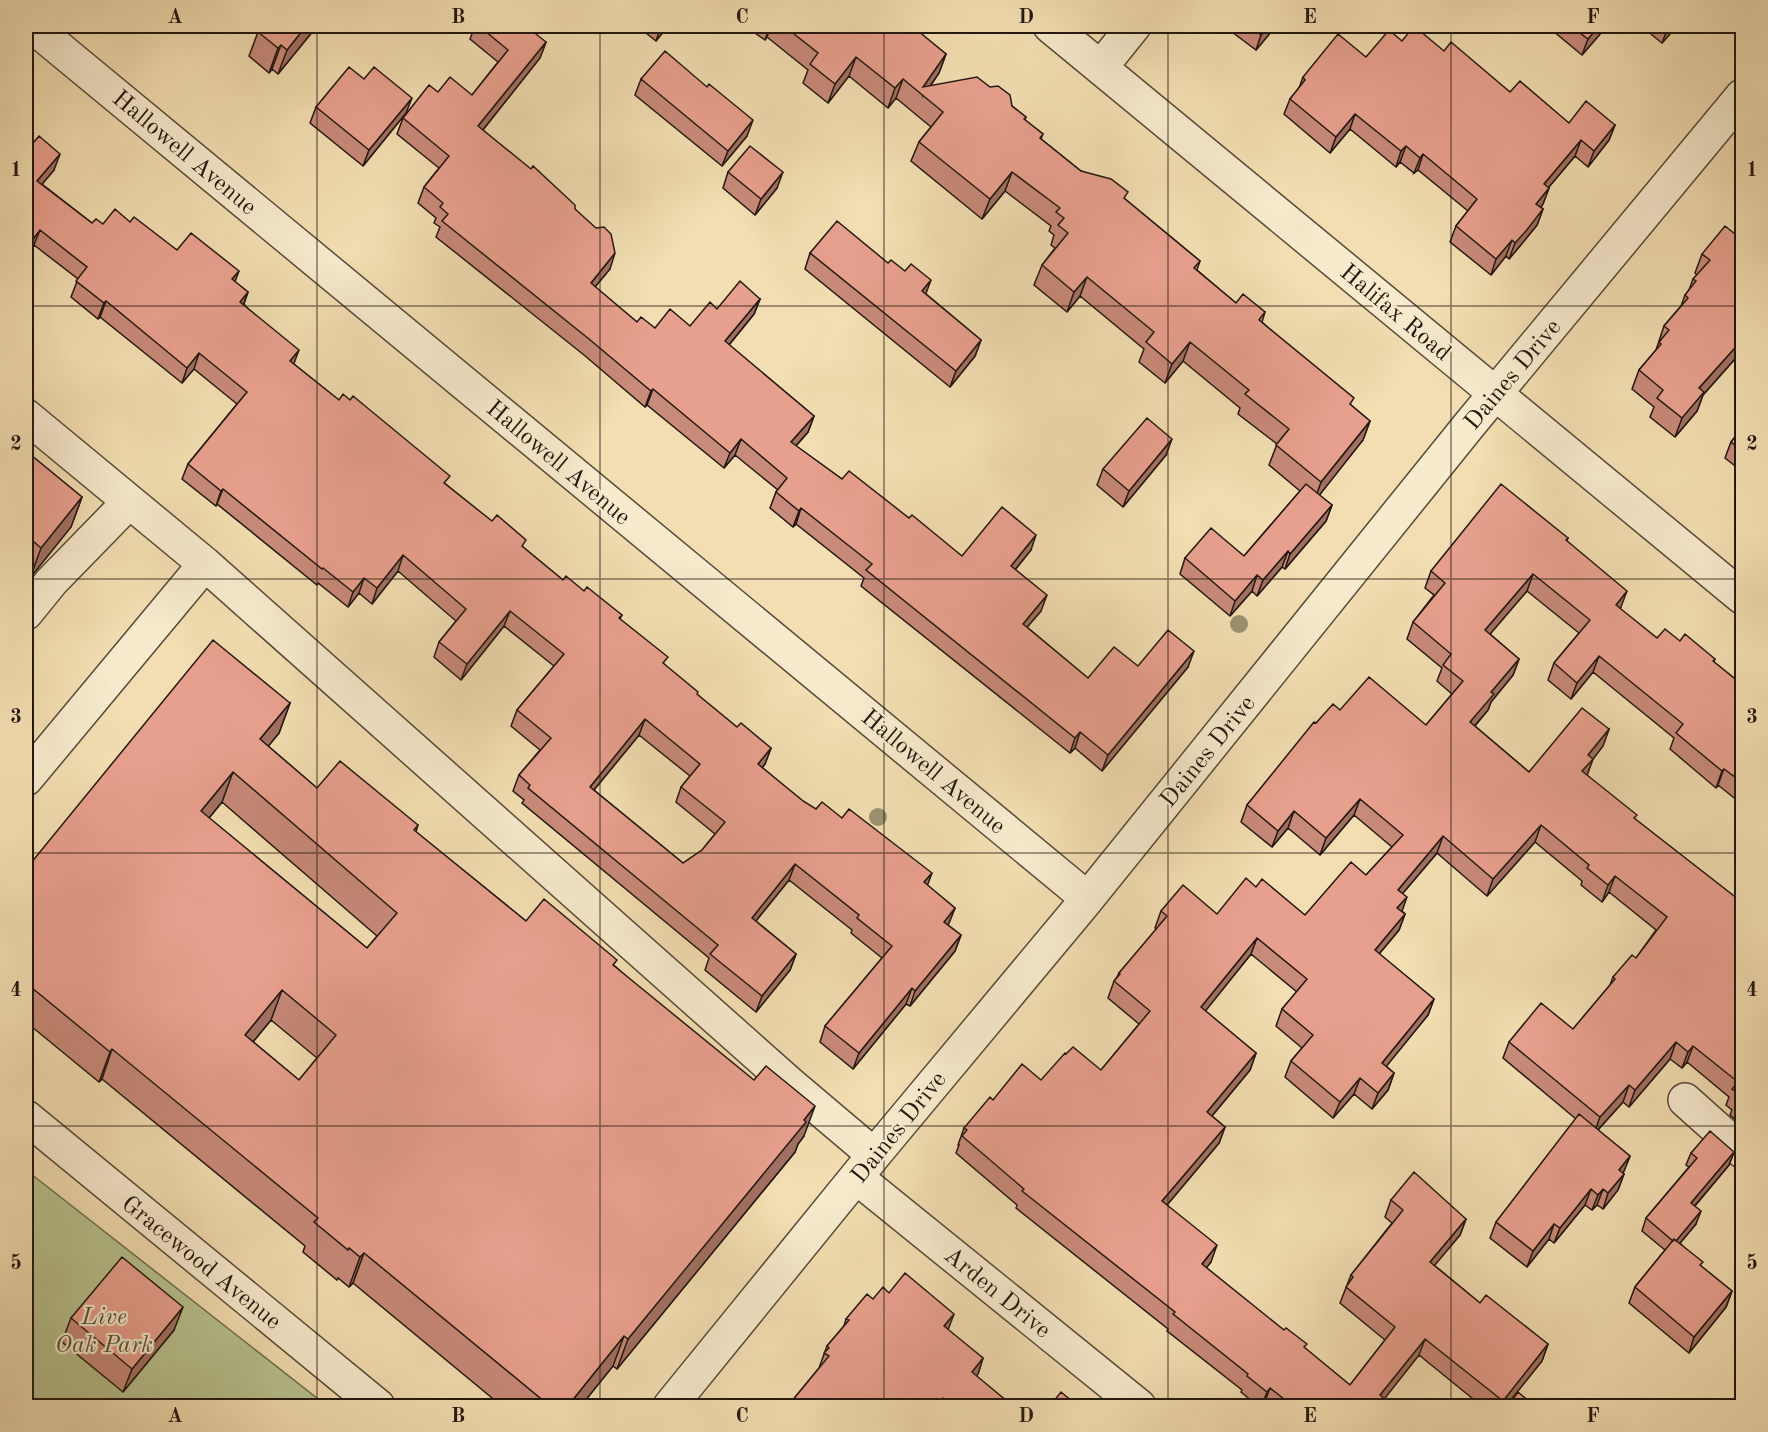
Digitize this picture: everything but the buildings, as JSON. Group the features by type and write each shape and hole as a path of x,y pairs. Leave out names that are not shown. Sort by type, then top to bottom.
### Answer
{"street":[{"name":"Hallowell Avenue","path":"32,26 1087,898"},
{"name":"Halifax Road","path":"1050,26 1743,597"},
{"path":"1101,67 1134,26"},
{"name":"Daines Drive","path":"670,1407 865,1166 1087,898 1495,394 1743,96"},
{"name":"Arden Drive","path":"26,416 205,564 780,1075 865,1166 1139,1407"},
{"path":"26,613 52,581 129,502"},
{"path":"26,779 205,564"},
{"path":"1685,1100 1743,1151"},
{"name":"Gracewood Avenue","path":"26,1117 378,1407"}],"green space":[{"name":"Live Oak Park","path":"26,1170 327,1406 26,1406"}]}
